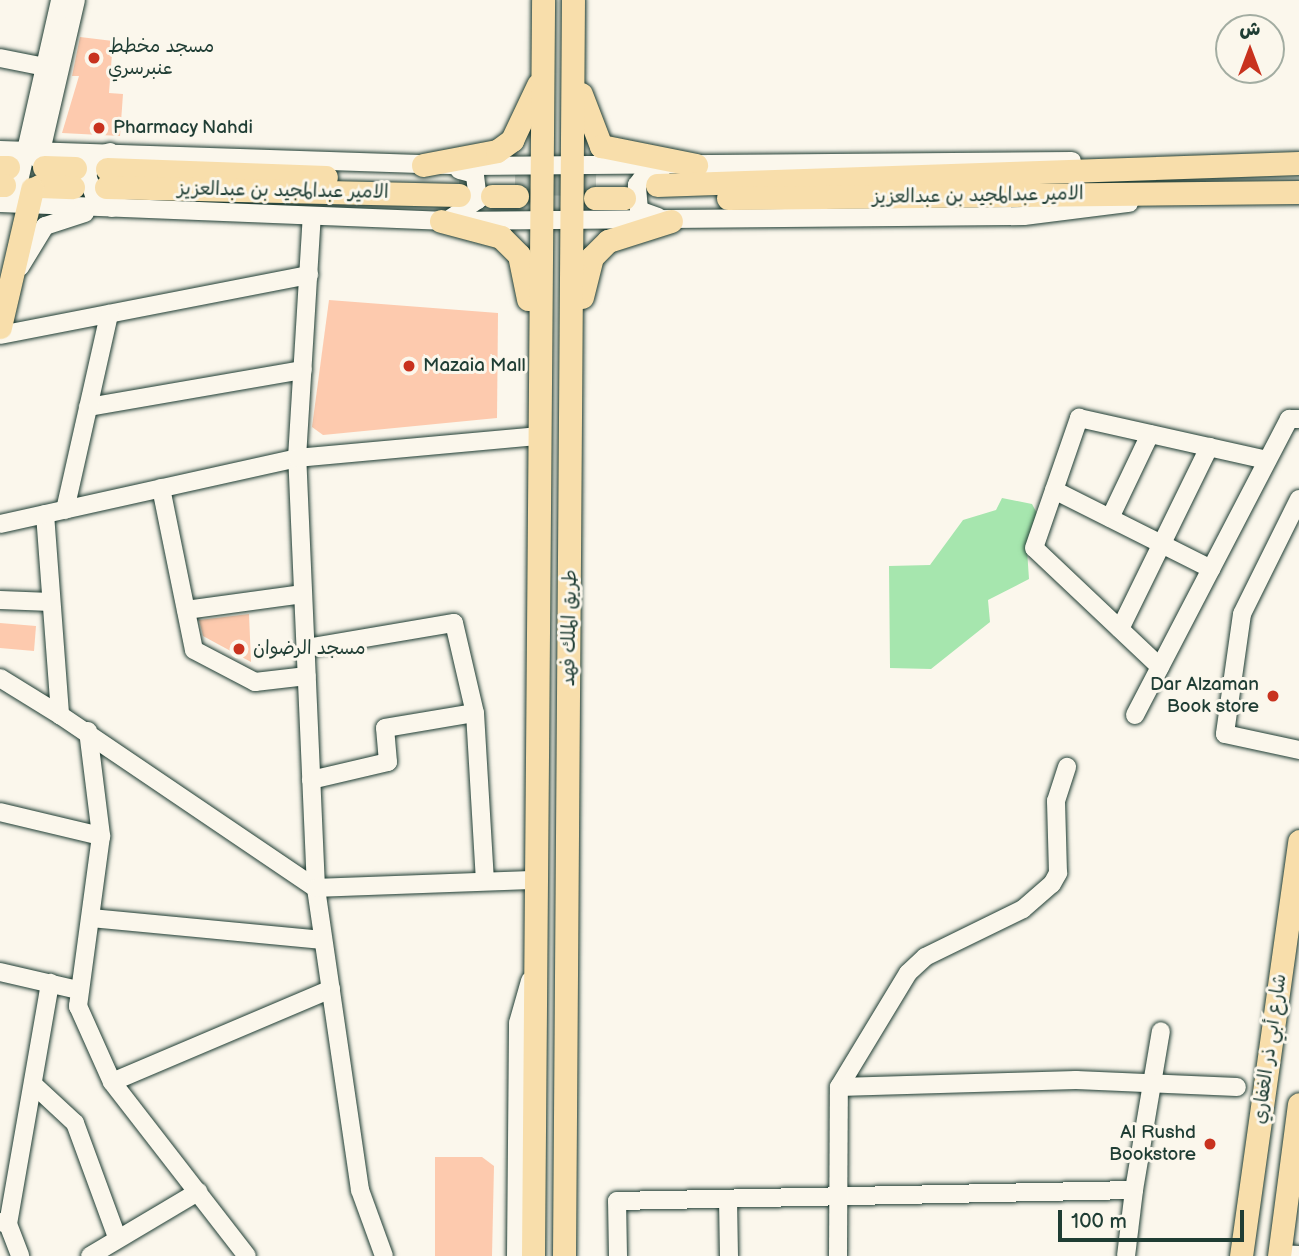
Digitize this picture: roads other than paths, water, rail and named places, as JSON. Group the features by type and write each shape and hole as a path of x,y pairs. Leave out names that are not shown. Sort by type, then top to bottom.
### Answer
{"main road":[{"name":"طريق الملك فهد","path":"533,1256 543,0"},
{"name":"طريق الملك فهد","path":"564,1256 575,76 573,0"},
{"path":"427,165 505,145 542,75"},
{"path":"575,76 601,146 686,165"},
{"name":"الامير عبدالمجيد بن عبدالعزيز","path":"1297,193 657,192 1299,163"},
{"path":"20,174 74,177"},
{"path":"0,265 20,174"},
{"path":"0,327 9,289 20,174"},
{"name":"الامير عبدالمجيد بن عبدالعزيز","path":"109,179 459,188"},
{"path":"492,189 516,190"},
{"path":"595,191 624,191"},
{"path":"441,221 501,237 519,255 539,392"},
{"path":"572,395 584,275 592,257 625,231 671,221"},
{"name":"شارع أبي ذر الغفاري","path":"1241,1256 1299,841"},
{"name":"شارع أبي ذر الغفاري","path":"1286,1255 1299,1104"}],"street":[{"path":"20,174 60,0"},
{"path":"20,174 76,0"},
{"path":"0,58 45,67"},
{"path":"20,174 109,179 427,165 686,165 1016,158 1194,169"},
{"path":"427,165 475,174 480,185 472,209 441,221"},
{"path":"671,221 639,210 638,185 646,173 686,165"},
{"path":"20,174 109,179 312,216 441,221 1024,216 1201,193"},
{"path":"9,289 45,226 109,179"},
{"path":"312,216 297,458 316,888 360,1190 384,1256"},
{"path":"0,335 309,275"},
{"path":"65,510 109,314"},
{"path":"88,407 303,370"},
{"path":"1160,667 1034,548 1079,418 1267,460"},
{"path":"1135,715 1289,419 1299,419"},
{"path":"1110,518 1150,434"},
{"path":"0,524 297,458 539,436"},
{"path":"1120,629 1209,447"},
{"path":"160,488 194,650 255,682 307,676"},
{"path":"1054,490 1211,569"},
{"path":"1299,499 1242,614 1225,734 1299,750"},
{"path":"45,514 60,715"},
{"path":"186,610 303,594"},
{"path":"0,600 51,601"},
{"path":"306,648 453,623 475,713 485,881"},
{"path":"0,678 88,731 316,888 536,880"},
{"path":"312,780 388,762 385,728 475,713"},
{"path":"88,731 101,836 91,918 78,990 78,1006 112,1082 247,1256"},
{"path":"838,1256 839,1087 908,973 925,957 1023,909 1052,884 1058,873 1056,801 1067,767"},
{"path":"0,812 101,836"},
{"path":"91,918 323,940"},
{"path":"516,1256 518,1023 535,965"},
{"path":"0,972 78,990"},
{"path":"20,1256 4,1223 34,1085 50,984"},
{"path":"112,1082 331,989"},
{"path":"1126,1256 1134,1190 1161,1031"},
{"path":"839,1087 1152,1081 1237,1087"},
{"path":"34,1085 75,1123 117,1237"},
{"path":"618,1256 617,1201 1134,1190"},
{"path":"90,1256 117,1237 198,1192"},
{"path":"728,1199 729,1256"}],"tunnel":[{"path":"459,182 491,182"},
{"path":"515,183 596,184"},
{"path":"624,198 657,199"}],"place":[{"name":"مسجد مخطط عنبرسري","path":"94,58"},
{"name":"Pharmacy Nahdi","path":"99,128"},
{"name":"Mazaia Mall","path":"409,366"},
{"name":"مسجد الرضوان","path":"239,649"},
{"name":"Dar Alzaman Book store","path":"1273,696"},
{"name":"Al Rushd Bookstore","path":"1210,1144"}]}
